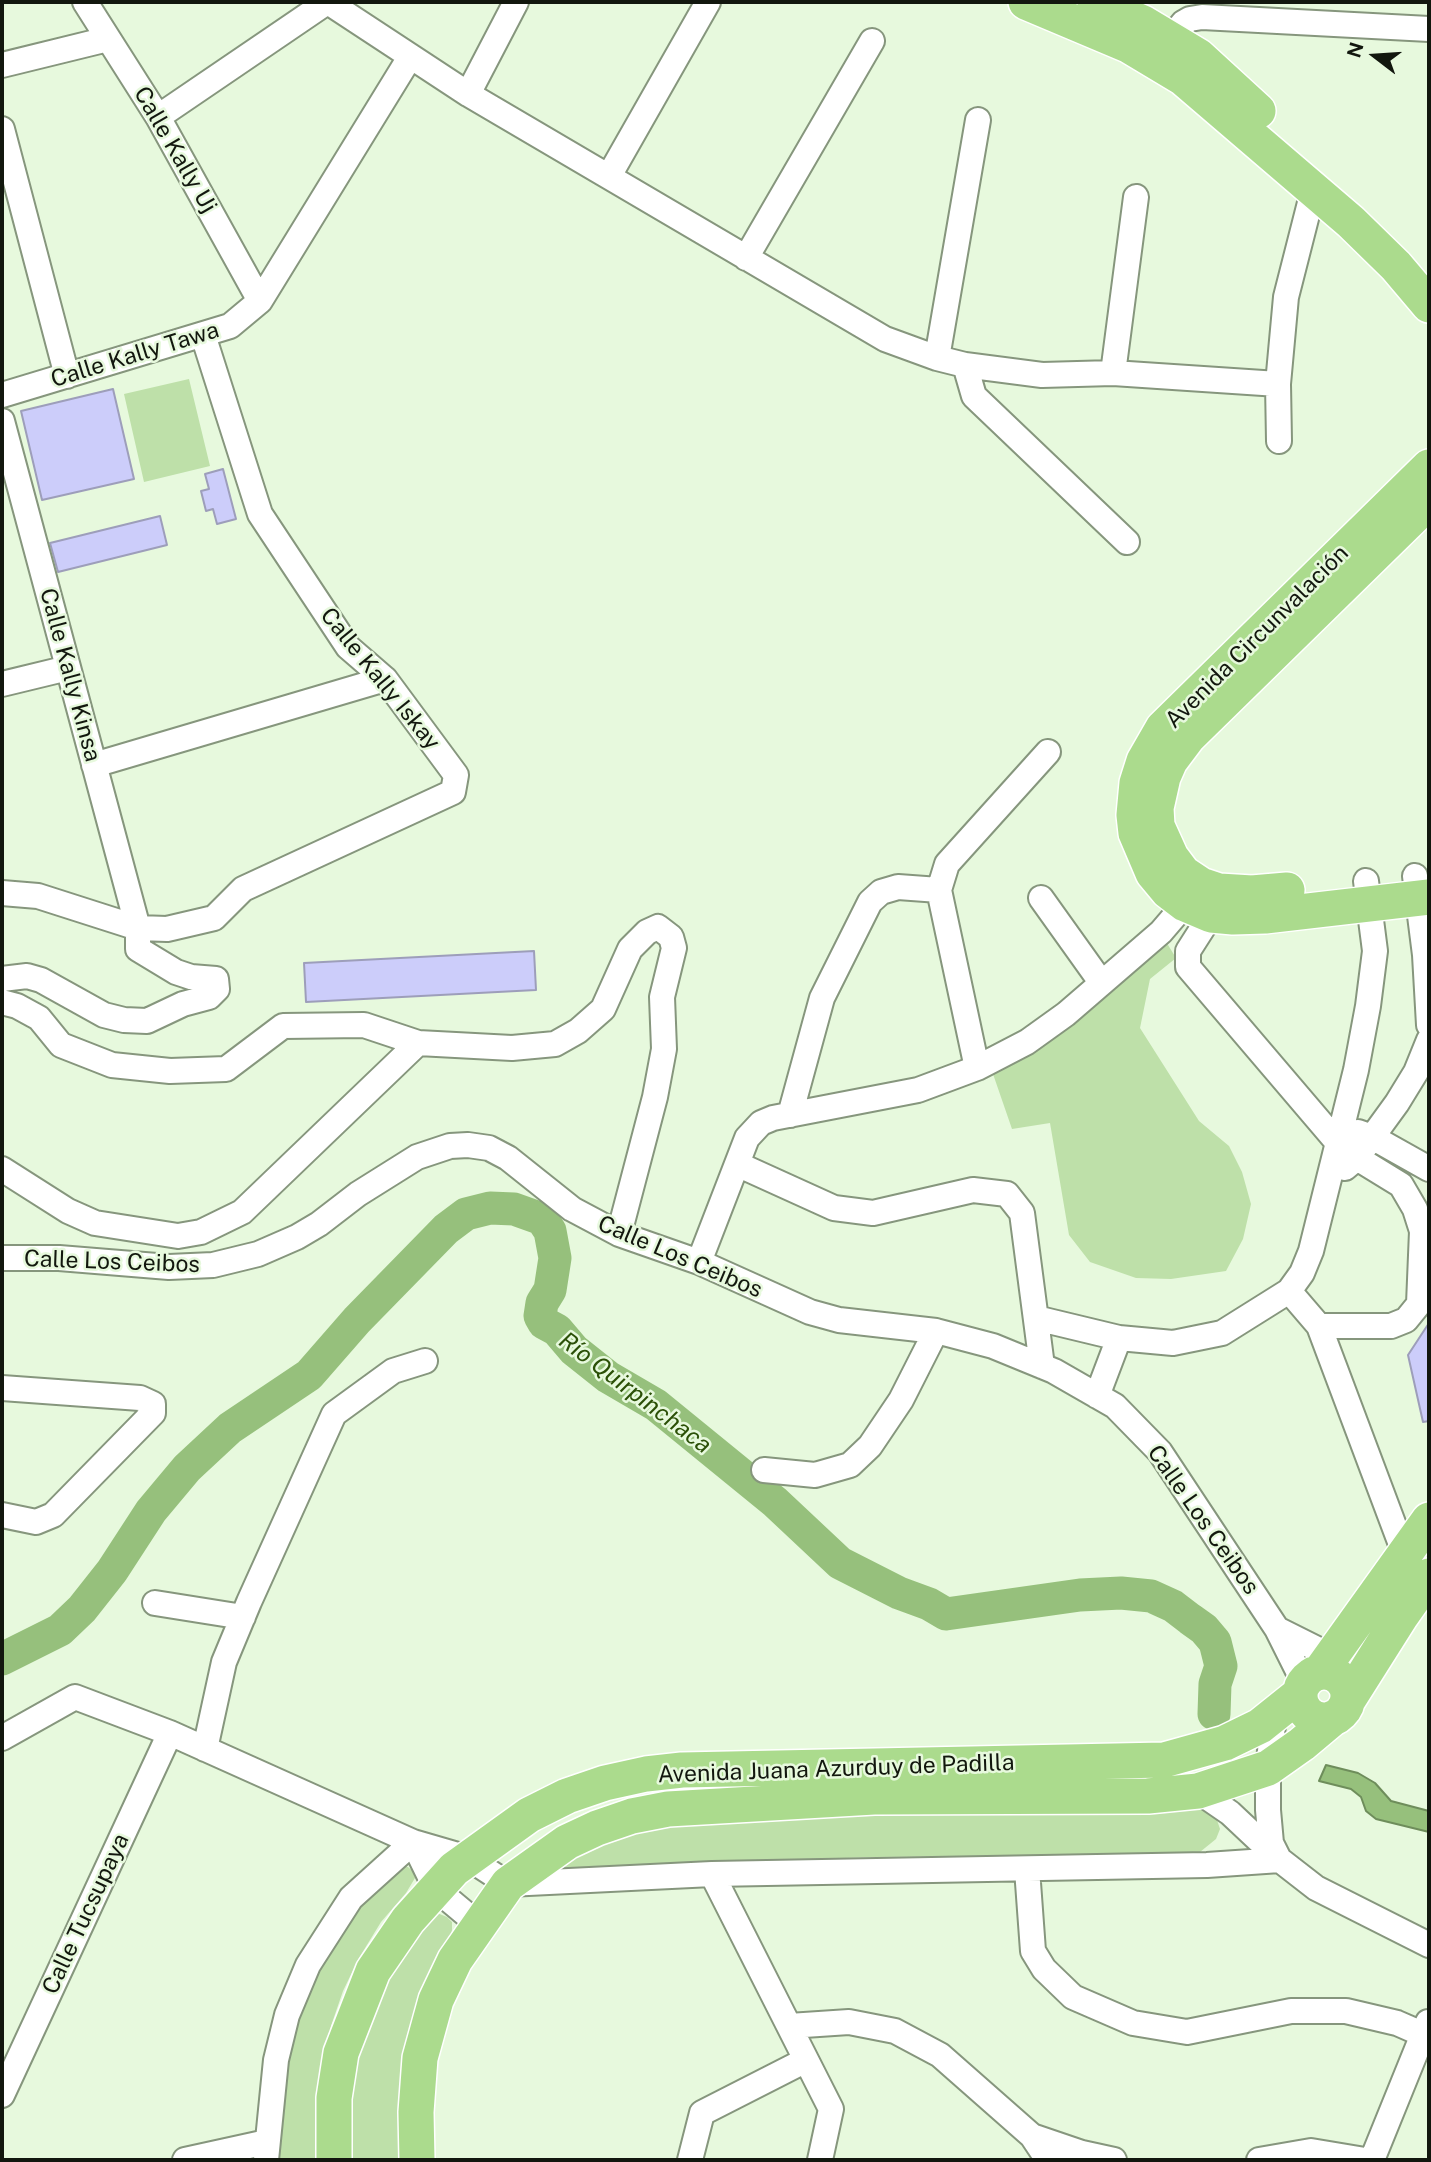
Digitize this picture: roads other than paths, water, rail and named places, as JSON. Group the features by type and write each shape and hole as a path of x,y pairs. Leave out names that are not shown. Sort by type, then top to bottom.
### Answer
{"highway":[{"path":"1026,2 1128,45 1162,48 1198,56 1409,248 1429,271"},
{"path":"1095,2 1162,48 1210,100 1369,240 1429,305"},
{"name":"Avenida Circunvalación","path":"1368,893 1265,916 1234,917 1198,909 1168,891 1153,873 1136,833 1134,815 1137,783 1153,744 1163,728 1429,467"},
{"name":"Avenida Circunvalación","path":"1423,887 1368,893 1219,891 1200,884 1183,873 1160,837 1156,808 1158,793 1170,761 1188,737 1429,501"},
{"name":"Avenida Juana Azurduy de Padilla","path":"417,2160 415,2112 420,2058 436,2000 455,1961 508,1884 567,1842 632,1816 668,1809 874,1797 1148,1796 1198,1791 1268,1768 1302,1744 1340,1709 1401,1616 1429,1520"},
{"name":"Avenida Juana Azurduy de Padilla","path":"334,2160 334,2098 341,2053 373,1971 408,1920 454,1869 528,1815 605,1783 682,1770 1164,1760 1225,1744 1274,1717 1417,1566"},
{"path":"1314,1676 1327,1671 1341,1678 1346,1685 1340,1709"}],"street":[{"name":"Calle Kally Uj","path":"85,2 158,117 260,301"},
{"path":"158,117 328,2 468,94 885,339 965,365 1042,375 1113,373 1278,384"},
{"path":"468,94 516,2"},
{"path":"609,176 708,2"},
{"path":"1162,48 1183,23 1223,10 1429,29"},
{"path":"2,65 108,39"},
{"path":"746,258 873,41"},
{"name":"Calle Kally Tawa","path":"2,395 230,326 260,301 411,57"},
{"path":"937,358 978,120"},
{"path":"2,129 67,376"},
{"path":"1279,441 1278,384 1286,297 1313,191"},
{"path":"1113,373 1136,197"},
{"name":"Calle Kally Iskay","path":"138,928 167,929 214,918 243,888 453,792 456,775 385,679 348,647 260,514 203,335"},
{"path":"965,365 974,396 1127,542"},
{"name":"Calle Kally Kinsa","path":"2,421 138,928 138,949 176,972 191,977 216,979 217,989 209,997 183,1004 146,1021 124,1020 104,1015 41,980 27,976 2,979"},
{"path":"2,684 68,668"},
{"path":"94,765 385,679"},
{"path":"977,1068 939,890 947,864 1048,752"},
{"path":"790,1115 822,999 870,902 881,892 898,887 939,890"},
{"path":"1423,887 1429,1026"},
{"path":"2,893 38,896 138,928"},
{"path":"1036,1318 1119,1338 1173,1343 1222,1333 1289,1291 1302,1273 1311,1251 1366,1019 1375,951 1368,893"},
{"path":"1041,898 1101,982"},
{"path":"699,1262 747,1138 761,1124 790,1115 918,1090 977,1068 1027,1042 1066,1014 1161,932 1198,909"},
{"path":"1198,909 1188,951 1188,967 1339,1137 1401,1185 1426,1231 1419,1304 1406,1320 1391,1326 1320,1326"},
{"path":"2,1002 17,1006 38,1018 61,1045 112,1065 170,1071 226,1069 284,1026 363,1025 418,1043 512,1048 555,1044 578,1031 603,1009 630,949 647,932 658,927 671,937 674,948 662,997 664,1049 655,1097 619,1234"},
{"path":"1372,1137 1416,1072 1429,1040"},
{"path":"2,1169 68,1211 95,1223 178,1236 201,1232 242,1212 418,1043"},
{"path":"1339,1137 1372,1137 1429,1169"},
{"name":"Calle Los Ceibos","path":"2,1258 59,1258 169,1267 224,1263 258,1254 297,1237 401,1165 433,1151 459,1146 489,1148 508,1158 572,1209 619,1234 699,1262 810,1312 839,1320 936,1331 993,1346 1042,1366 1115,1406 1160,1452 1277,1629 1314,1676"},
{"path":"737,1164 834,1208 873,1213 973,1190 1007,1194 1022,1213 1042,1366"},
{"path":"1289,1291 1320,1326 1417,1566"},
{"path":"764,1470 815,1475 850,1465 870,1446 901,1400 936,1331"},
{"path":"1097,1396 1119,1338"},
{"path":"205,1749 224,1662 334,1414 393,1371 425,1361"},
{"path":"2,1388 140,1398 153,1404 153,1413 53,1515 36,1522 2,1515"},
{"path":"155,1603 243,1617"},
{"name":"Calle Los Ceibos","path":"1277,1629 1314,1676"},
{"path":"2,1738 75,1697 170,1733 413,1842 468,1858 508,1884 712,1874 1207,1865 1280,1860"},
{"path":"1274,1717 1268,1768 1268,1810 1271,1843 1280,1860"},
{"name":"Calle Tucsupaya","path":"2,2095 170,1733"},
{"path":"1198,1791 1230,1814 1315,1888 1417,1933 1429,1945"},
{"path":"413,1842 436,1888 479,1925"},
{"path":"185,2160 266,2151 276,2060 287,2015 308,1965 351,1898 413,1842"},
{"path":"1027,1869 1032,1951 1044,1969 1073,1997 1133,2023 1186,2032 1291,2011 1346,2011 1427,2030 1372,2160"},
{"path":"712,1874 831,2109 820,2160"},
{"path":"789,2026 849,2022 895,2031 940,2055 1032,2136 1048,2160"},
{"path":"690,2160 702,2113 806,2060"},
{"path":"1032,2136 1082,2153 1114,2160"},
{"path":"1259,2160 1311,2151 1365,2160"}],"waterway":[{"name":"Río Quirpinchaca","path":"2,1659 60,1630 82,1609 112,1571 151,1511 187,1468 230,1428 309,1375 357,1320 446,1229 466,1214 490,1208 514,1209 542,1219 550,1231 555,1258 550,1290 542,1303 540,1316 544,1323 557,1330 574,1350 608,1377 656,1405 775,1502 840,1563 946,1614 1080,1595 1121,1593 1151,1596 1173,1606 1204,1629 1215,1642 1221,1666 1215,1684 1214,1714"}]}
